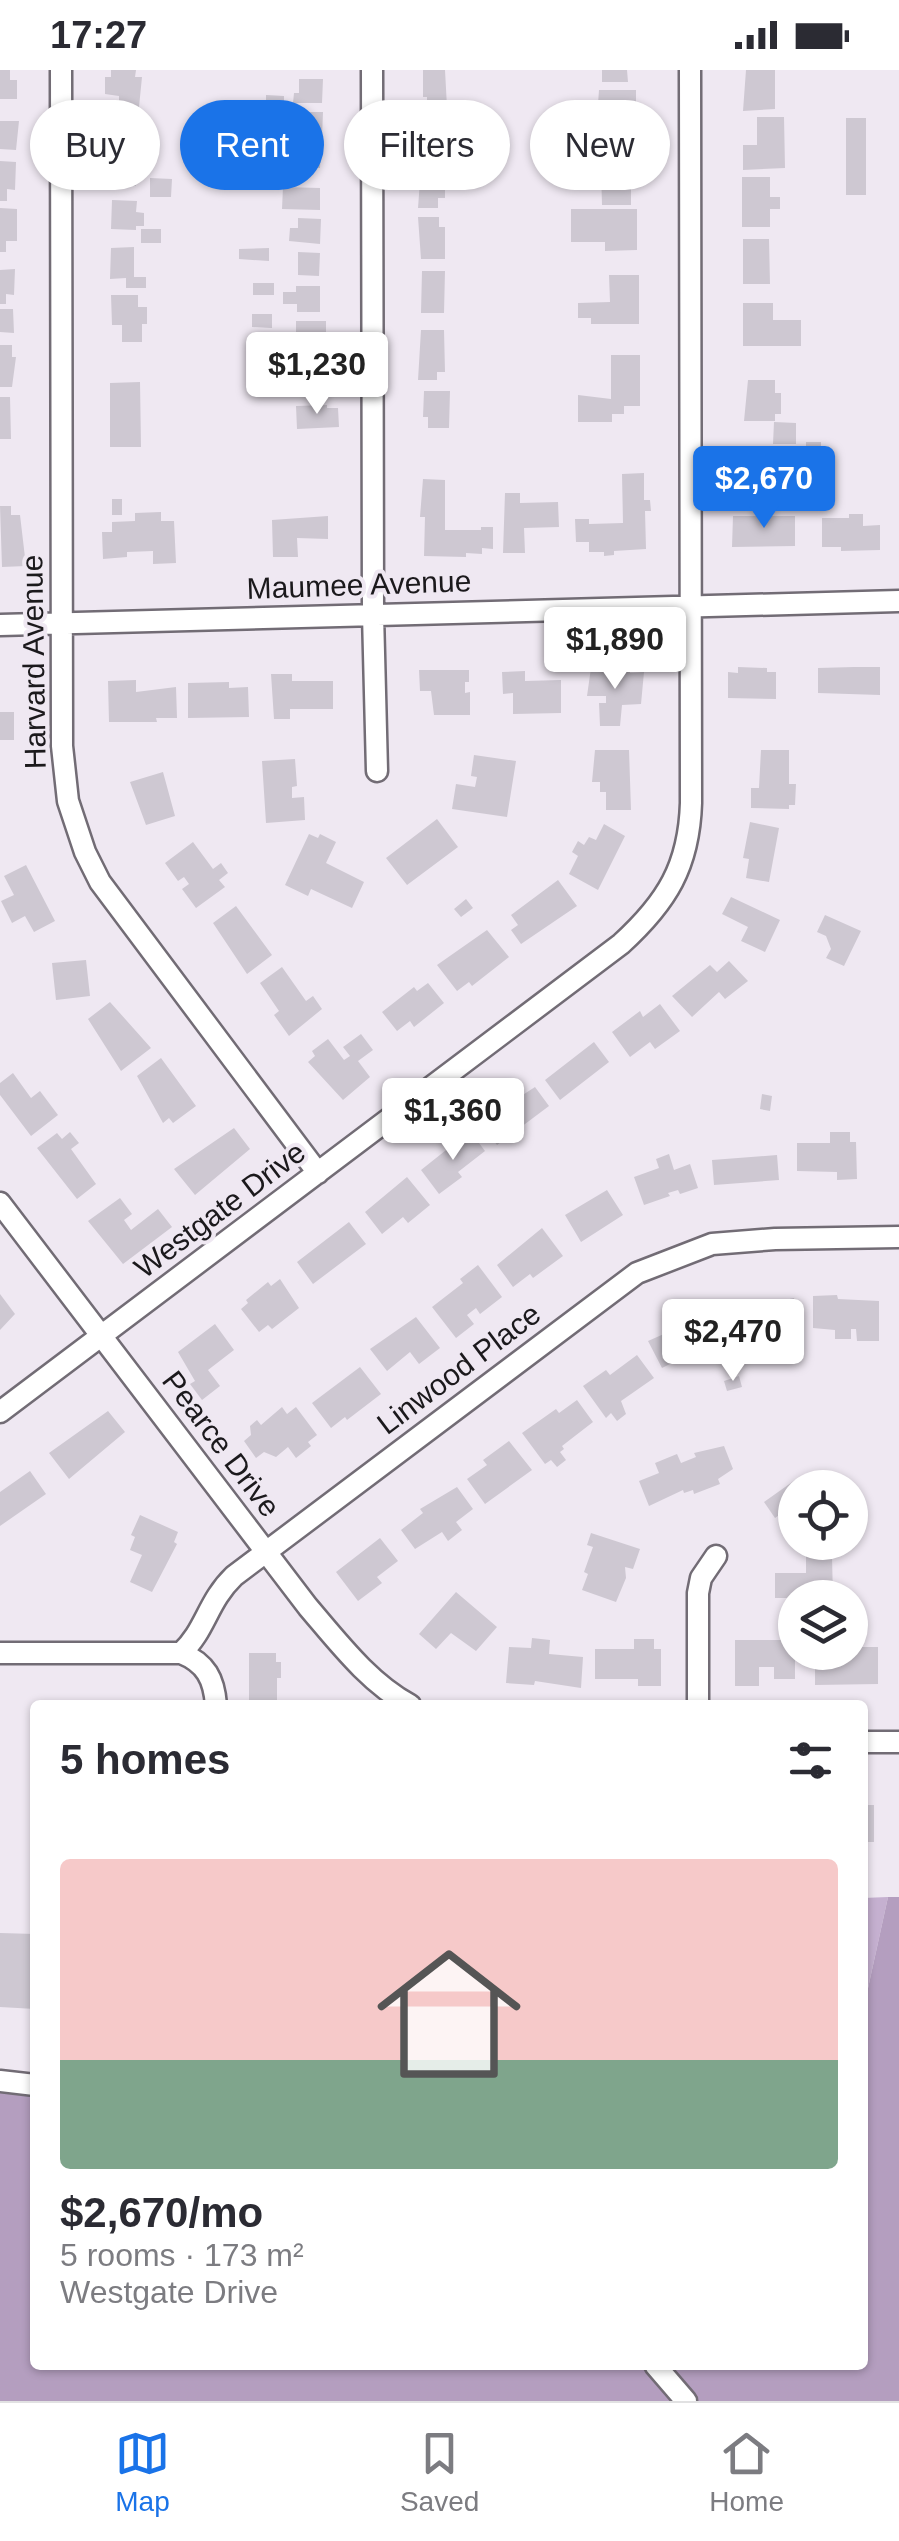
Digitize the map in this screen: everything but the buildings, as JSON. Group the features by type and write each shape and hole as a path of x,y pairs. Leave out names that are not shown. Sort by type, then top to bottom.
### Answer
{"street":[{"name":"Harvard Avenue","path":"61,70 62,624 64,775 68,801 85,852 117,908 318,1173"},
{"path":"372,70 377,771"},
{"name":"Westgate Drive","path":"0,1412 622,944 664,898 681,862 690,826 690,70"},
{"name":"Maumee Avenue","path":"0,626 899,602"},
{"name":"Pearce Drive","path":"0,1203 265,1552 357,1663 400,1700"},
{"name":"Linwood Place","path":"181,1653 194,1642 212,1600 265,1552 638,1274 712,1244 899,1236"},
{"path":"698,1700 698,1594 701,1578 716,1556"},
{"path":"0,1654 181,1653 205,1667 211,1676 215,1700"},
{"path":"868,1742 899,1742"},
{"path":"0,2081 30,2084"},
{"path":"658,2370 686,2401"}],"shaded area":[{"path":"888,1897 868,1988 868,1898"},
{"path":"888,1897 899,1897 899,2401 0,2401 0,2093 30,2095 30,2370 868,2370 868,1988"}]}
